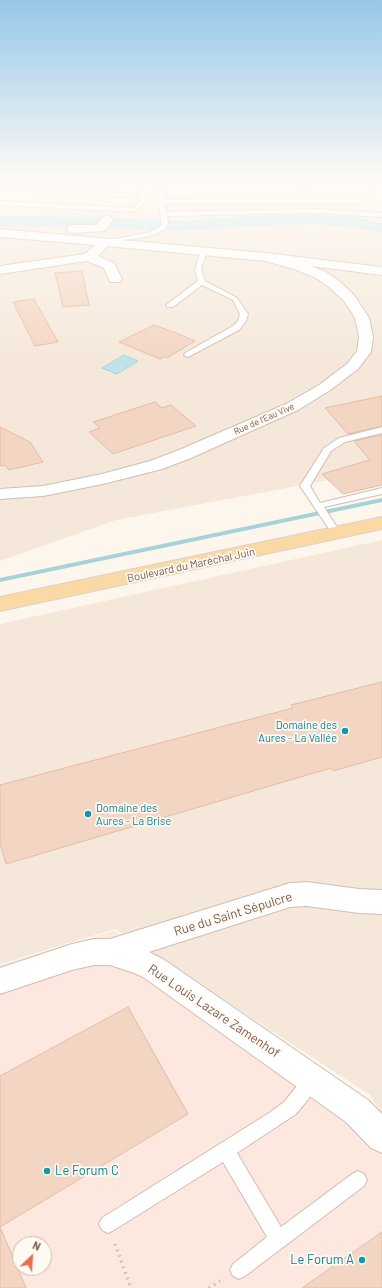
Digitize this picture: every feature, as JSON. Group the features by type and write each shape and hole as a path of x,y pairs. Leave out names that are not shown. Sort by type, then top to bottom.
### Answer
{"main road":[{"name":"Boulevard du Maréchal Juin","path":"0,604 382,523"}],"street":[{"path":"0,270 89,257 99,250 103,243"},
{"path":"116,243 265,256 382,271"},
{"name":"Rue de l'Eau Vive","path":"0,494 43,491 103,479 156,465 292,407 324,388 353,366 364,352 366,337 362,318 349,298 334,284 321,275 299,266 265,256"},
{"path":"89,257 109,266 115,279"},
{"name":"Rue du Saint Sépulcre","path":"110,952 290,895 307,894 359,901 382,902"},
{"name":"Rue Louis Lazare Zamenhof","path":"0,981 72,957 94,952 110,952 141,962 153,968 314,1079 357,1111 382,1137"}],"lane":[{"path":"188,355 236,328 242,321 244,314 235,299 202,282 198,269 204,251"},
{"path":"170,305 202,282"},
{"path":"336,533 305,486 328,450 342,440 382,430"},
{"path":"318,506 382,491"},
{"path":"108,1224 226,1151 290,1108 314,1079"},
{"path":"226,1151 279,1240"},
{"path":"239,1270 358,1180"}],"path":[{"path":"108,1224 131,1288"}],"shaded area":[{"path":"0,243 382,243 382,470 116,520 0,561"},
{"path":"382,540 382,1114 370,1095 115,929 0,964 0,624"},
{"path":"114,931 367,1098 382,1120 382,1288 0,1288 0,965"}],"water":[{"path":"124,355 138,361 117,374 102,368"}],"building":[{"path":"82,271 89,305 63,307 55,273"},
{"path":"34,299 58,342 35,346 13,302"},
{"path":"154,325 195,341 167,358 164,357 160,359 119,342"},
{"path":"382,396 382,426 348,434 325,408"},
{"path":"155,402 162,408 171,405 196,426 113,454 89,432 100,428 93,422"},
{"path":"0,427 30,442 43,462 9,470 5,465 0,466"},
{"path":"382,435 382,485 343,494 322,474 370,460 354,441"},
{"name":"Domaine des Aures - La Brise","path":"382,682 382,757 333,771 331,768 6,864 0,843 0,785 293,708 291,705"},
{"name":"Le Forum C","path":"128,1007 188,1114 0,1227 0,1076"},
{"path":"0,1227 12,1255 12,1276 21,1276 26,1288 0,1288"},
{"name":"Le Forum A","path":"382,1232 382,1288 302,1288"}],"waterway":[{"path":"326,512 382,500"},
{"path":"0,580 322,513"}],"place":[{"name":"Domaine des Aures - La Vallée","path":"345,731"},
{"name":"Domaine des Aures - La Brise","path":"88,814"},
{"name":"Le Forum C","path":"47,1171"},
{"name":"Le Forum A","path":"362,1260"}]}
